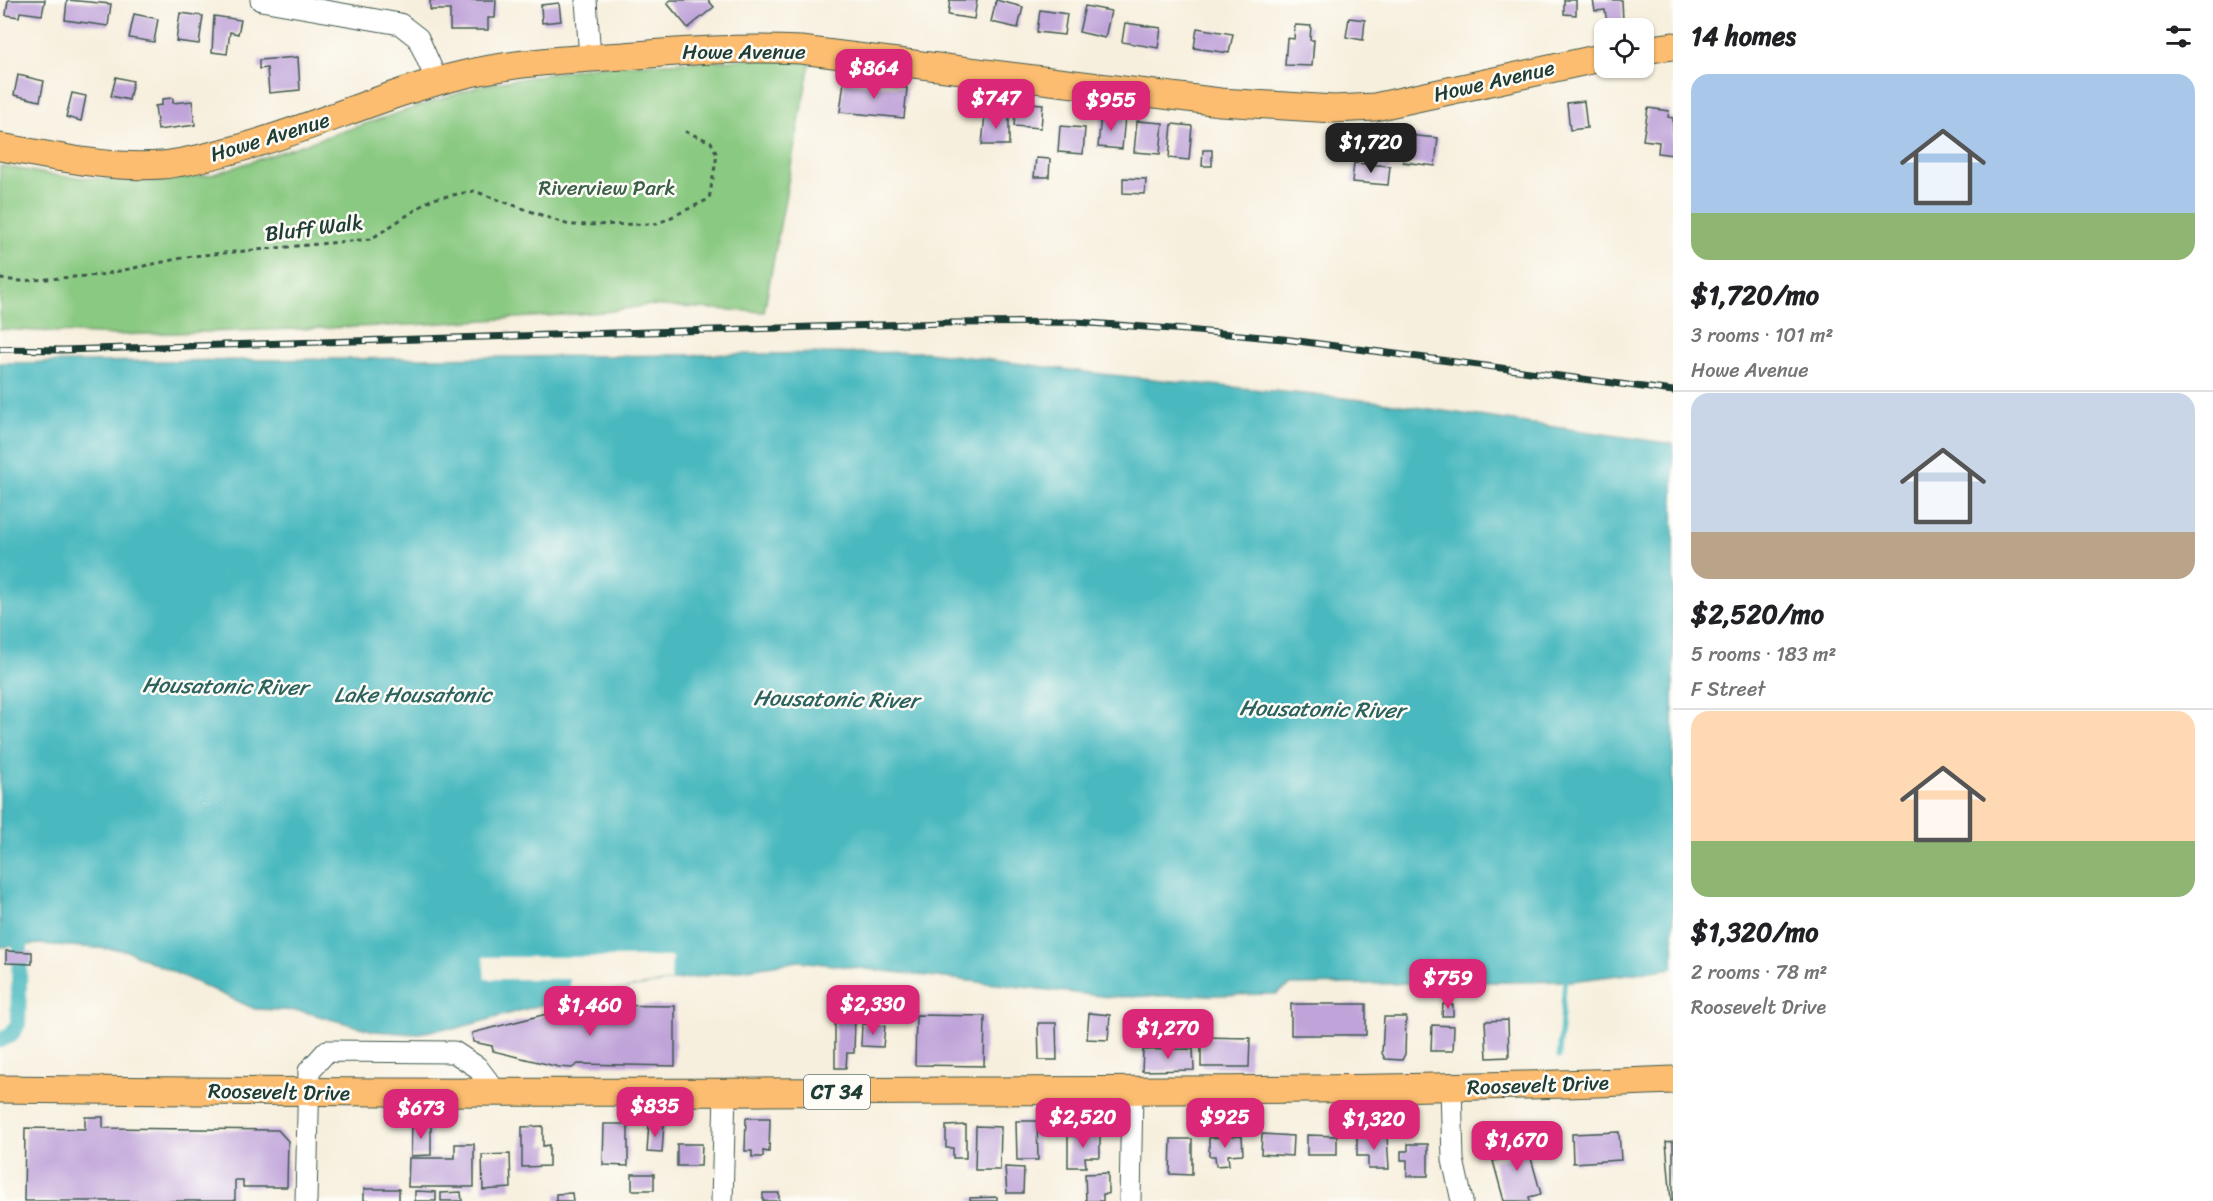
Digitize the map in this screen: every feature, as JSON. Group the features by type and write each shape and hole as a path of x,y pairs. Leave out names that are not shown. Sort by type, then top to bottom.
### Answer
{"main road":[{"path":"1654,49 1673,46"},
{"name":"Howe Avenue","path":"0,147 95,163 164,165 196,160 271,140 437,81 517,64 718,49 801,50 1220,102 1334,109 1376,107 1594,59"},
{"name":"Roosevelt Drive","path":"0,1089 309,1093 1132,1091 1451,1087 1673,1080"}],"street":[{"path":"261,0 400,24 418,38 437,81"},
{"path":"586,0 591,58"},
{"path":"306,1201 309,1071 327,1051 435,1050 454,1052 477,1067 497,1093"},
{"path":"1451,1087 1453,1160 1462,1201"},
{"path":"1130,1201 1132,1091"},
{"path":"722,1201 725,1092"}],"path":[{"name":"Bluff Walk","path":"0,279 21,281 100,275 192,256 371,239 432,199 474,190 569,225 657,225 710,199 717,155 711,142 684,131"}],"green space":[{"name":"Riverview Park","path":"757,59 810,63 764,312 648,305 605,312 412,325 116,335 0,329 0,166 59,176 151,182 211,175 483,85 595,66"}],"water":[{"name":"Lake Housatonic","path":"927,352 1102,374 1373,401 1673,444 1673,968 1572,981 1291,985 1276,994 1109,997 799,961 570,997 454,1029 447,1028 414,1034 374,1031 301,1011 255,1009 125,950 41,944 0,947 0,363"}],"pier":[{"path":"483,957 672,957 671,981 570,997 570,979 485,979"}],"building":[{"path":"8,0 45,0 42,15 20,12 19,17 6,15"},
{"path":"67,0 111,4 108,26 65,20"},
{"path":"430,0 496,0 495,18 488,18 488,30 450,30 450,10 430,10"},
{"path":"671,0 708,0 714,7 688,28 667,3"},
{"path":"950,0 977,0 974,19 948,15"},
{"path":"996,0 1023,7 1018,28 991,22"},
{"path":"1564,0 1576,0 1576,15 1564,14"},
{"path":"1593,0 1622,0 1623,18 1606,18 1605,10 1595,11"},
{"path":"559,3 561,21 542,23 541,5"},
{"path":"1085,6 1111,11 1105,38 1079,32"},
{"path":"1040,10 1067,14 1064,35 1037,32"},
{"path":"180,13 203,16 199,44 176,41"},
{"path":"134,14 158,19 154,42 129,38"},
{"path":"214,16 241,20 238,34 230,32 227,54 212,52"},
{"path":"1349,18 1365,20 1363,40 1346,37"},
{"path":"1125,23 1161,28 1158,48 1122,42"},
{"path":"1295,25 1311,26 1310,40 1314,40 1312,66 1285,65 1287,38 1294,39"},
{"path":"1197,28 1233,34 1229,53 1194,48"},
{"path":"298,57 300,90 269,93 267,68 259,69 259,60"},
{"path":"18,75 44,81 40,101 14,95"},
{"path":"116,77 133,81 129,100 111,96"},
{"path":"844,81 907,88 904,118 840,112"},
{"path":"72,93 86,96 81,121 66,117"},
{"path":"173,98 173,103 192,101 195,125 158,130 155,106 162,105 162,99"},
{"path":"1584,101 1587,128 1570,130 1567,103"},
{"path":"1016,102 1043,104 1041,128 1014,126"},
{"path":"1648,108 1669,111 1668,117 1673,118 1673,155 1658,153 1659,142 1643,140"},
{"path":"985,114 1009,114 1009,145 982,145"},
{"path":"1101,114 1125,116 1122,149 1098,147"},
{"path":"1137,121 1163,123 1160,154 1134,152"},
{"path":"1172,124 1192,126 1189,160 1169,158"},
{"path":"1060,126 1085,128 1083,154 1058,152"},
{"path":"1406,135 1438,138 1435,166 1403,162"},
{"path":"1203,150 1212,150 1212,166 1202,166"},
{"path":"1036,158 1050,159 1049,177 1034,177"},
{"path":"1354,163 1390,166 1388,185 1352,182"},
{"path":"1123,178 1146,179 1145,194 1123,193"},
{"path":"6,951 32,952 32,964 6,963"},
{"path":"1291,1004 1366,1004 1366,1035 1291,1035"},
{"path":"1443,1004 1453,1005 1453,1016 1442,1016"},
{"path":"582,1005 675,1006 675,1066 578,1064 572,1068 559,1067 493,1051 492,1046 473,1042 472,1033"},
{"path":"1089,1013 1110,1015 1108,1040 1087,1039"},
{"path":"835,1015 855,1015 854,1053 847,1053 846,1068 835,1068"},
{"path":"916,1015 985,1016 984,1066 915,1065"},
{"path":"1384,1017 1406,1017 1405,1054 1402,1060 1385,1059 1382,1053"},
{"path":"1508,1020 1509,1057 1487,1058 1485,1021"},
{"path":"1038,1023 1056,1023 1057,1060 1039,1060"},
{"path":"862,1024 885,1026 883,1047 861,1046"},
{"path":"1432,1025 1454,1026 1453,1051 1431,1051"},
{"path":"1201,1037 1250,1038 1249,1067 1201,1067"},
{"path":"1193,1049 1194,1070 1142,1071 1143,1050"},
{"path":"85,1117 103,1117 103,1128 278,1130 288,1141 287,1187 243,1187 243,1180 235,1180 235,1201 24,1201 25,1128 85,1129"},
{"path":"746,1118 770,1118 769,1152 763,1151 763,1157 752,1157 752,1151 745,1151"},
{"path":"1016,1121 1037,1121 1038,1160 1017,1160"},
{"path":"649,1122 664,1123 662,1153 647,1152"},
{"path":"412,1123 431,1124 431,1155 411,1156"},
{"path":"604,1124 628,1124 628,1166 603,1165"},
{"path":"966,1125 966,1158 953,1158 953,1148 946,1148 946,1126"},
{"path":"543,1126 543,1146 549,1145 549,1166 522,1167 522,1127"},
{"path":"976,1126 1001,1127 1000,1170 975,1170"},
{"path":"1619,1132 1621,1160 1573,1163 1572,1134"},
{"path":"1524,1133 1541,1194 1529,1197 1530,1201 1504,1201 1493,1161 1512,1156 1507,1138"},
{"path":"1262,1134 1293,1136 1292,1156 1261,1154"},
{"path":"1100,1135 1100,1157 1085,1157 1086,1167 1068,1167 1068,1136"},
{"path":"1307,1135 1337,1136 1337,1155 1307,1155"},
{"path":"1242,1136 1243,1154 1228,1155 1229,1165 1216,1166 1215,1156 1209,1156 1209,1138"},
{"path":"1357,1136 1387,1136 1389,1169 1368,1169 1368,1156 1357,1156"},
{"path":"1171,1139 1192,1139 1192,1175 1170,1174"},
{"path":"1673,1141 1673,1201 1671,1201 1666,1142"},
{"path":"455,1144 474,1144 474,1187 408,1187 409,1158 455,1158"},
{"path":"677,1144 702,1144 701,1166 677,1166"},
{"path":"1408,1144 1428,1144 1428,1176 1407,1176 1407,1160 1401,1160 1401,1151 1408,1151"},
{"path":"510,1154 511,1188 483,1190 482,1155"},
{"path":"1005,1167 1024,1168 1023,1193 1007,1193"},
{"path":"1108,1173 1108,1194 1103,1194 1103,1201 1086,1201 1085,1174"},
{"path":"632,1174 654,1174 654,1190 632,1190"},
{"path":"364,1189 399,1189 399,1201 364,1201"},
{"path":"415,1191 436,1192 436,1201 415,1201"},
{"path":"461,1192 462,1201 441,1201 441,1193"},
{"path":"572,1193 573,1201 556,1201 556,1194"},
{"path":"763,1193 779,1193 779,1201 763,1201"},
{"path":"997,1197 997,1201 970,1201 970,1198"}],"waterway":[{"path":"0,1040 11,1035 18,1024 20,946 28,926"},
{"path":"1559,1057 1565,976"}],"railway":[{"path":"0,349 62,350 946,323 1076,322 1283,339 1673,391"}],"water label":[{"name":"Housatonic River","path":"225,686"},
{"name":"Housatonic River","path":"836,699"},
{"name":"Housatonic River","path":"1322,709"}]}
